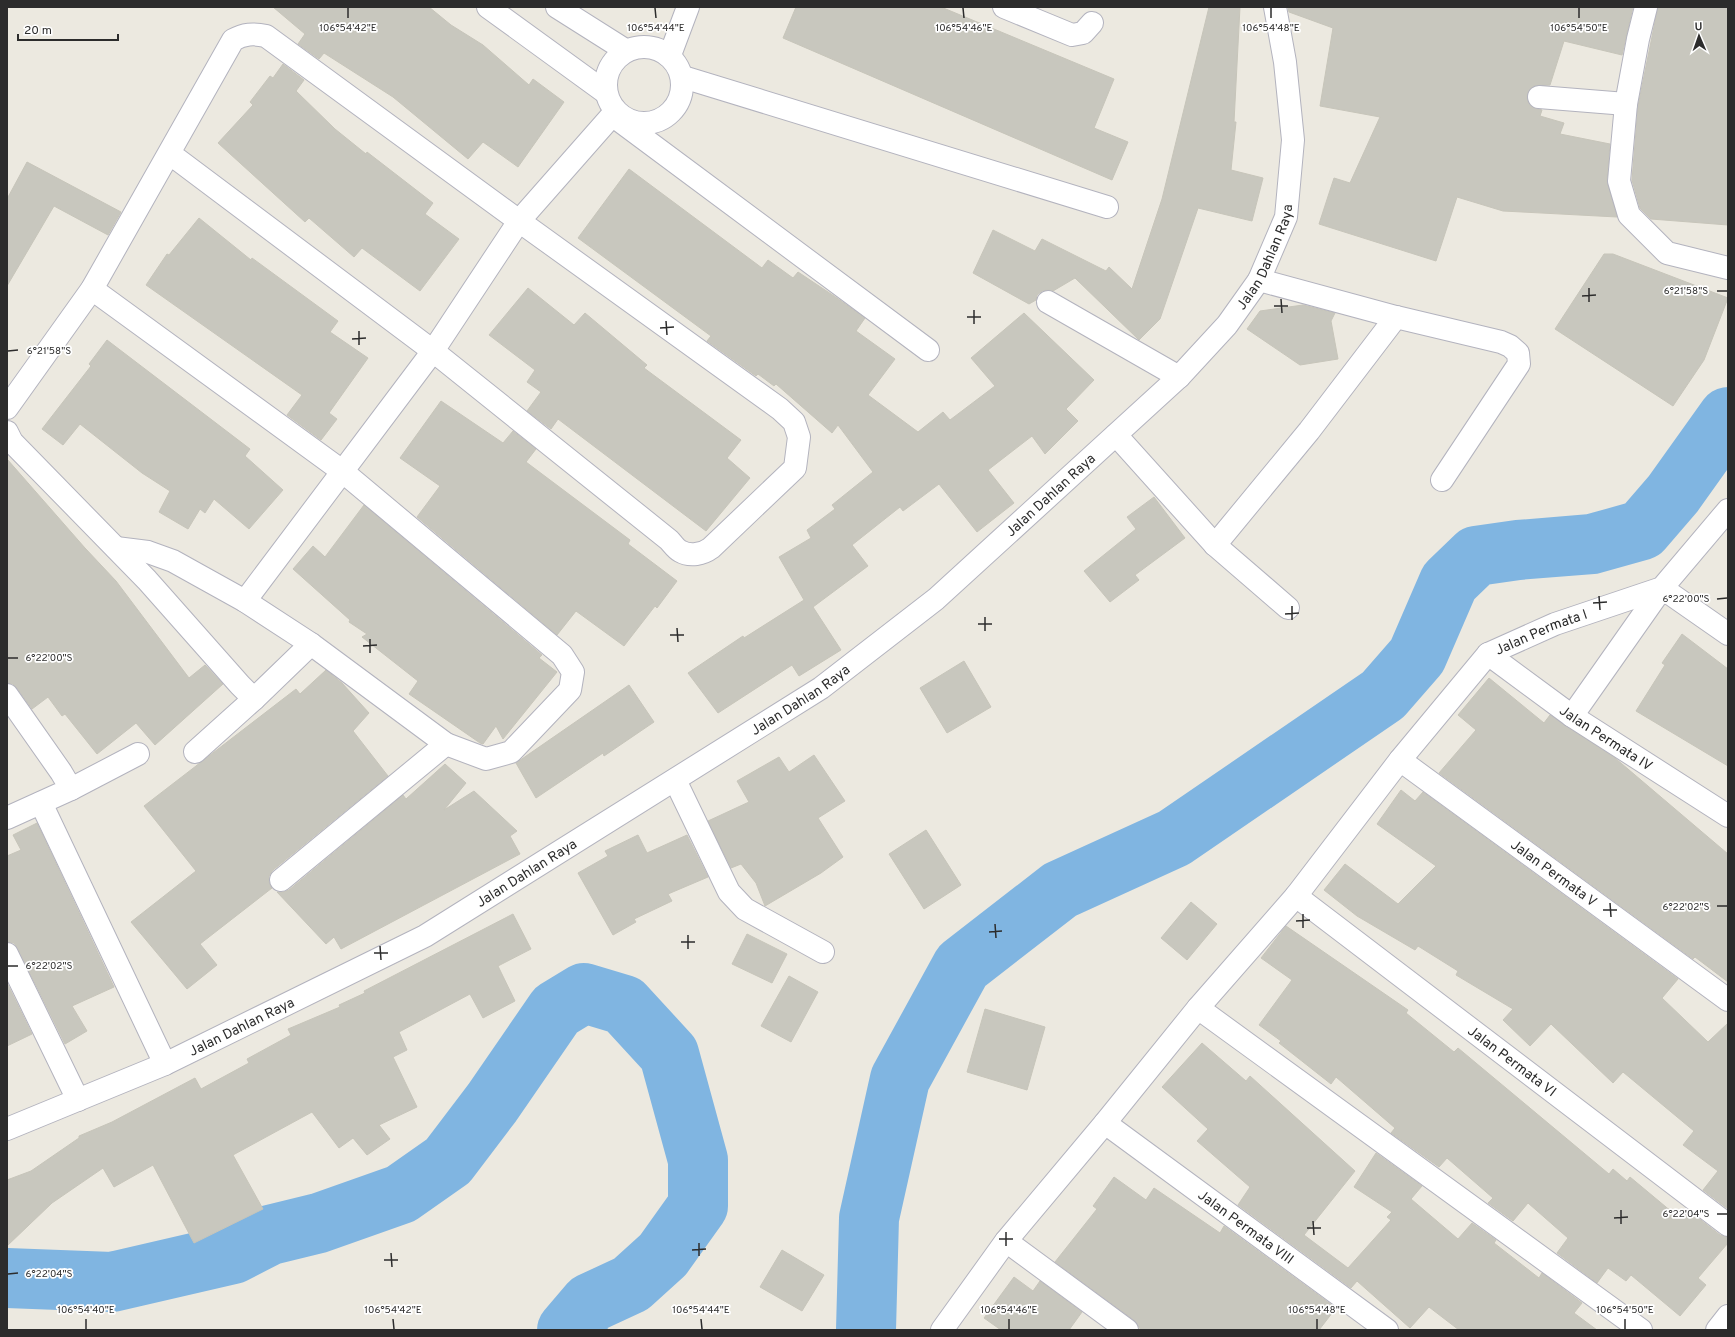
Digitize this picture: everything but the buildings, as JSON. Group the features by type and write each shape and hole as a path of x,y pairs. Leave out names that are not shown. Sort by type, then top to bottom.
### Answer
{"street":[{"path":"488,7 605,92"},
{"path":"557,7 625,50"},
{"path":"670,55 688,7"},
{"path":"1004,7 1072,35 1083,33 1092,23"},
{"name":"Jalan Dahlan Raya","path":"7,1129 165,1064 425,936 821,688 936,600 1179,377 1227,325 1259,280 1286,217 1293,140 1285,62 1275,7"},
{"path":"1646,7 1638,39 1626,104 1619,181 1629,215 1667,253 1728,268"},
{"path":"7,408 92,289 233,40 255,33 266,36 780,409 794,422 799,437 796,468 711,548 704,553 692,554 680,551 669,540 433,351 170,153"},
{"path":"614,113 637,124 662,120 680,102 683,77 670,55 648,45 625,50 608,68 605,92 614,113 928,350"},
{"path":"683,77 1107,207"},
{"path":"1539,97 1626,104"},
{"path":"246,601 433,351 519,221 614,113"},
{"path":"1259,280 1396,317 1501,342 1510,346 1518,353 1519,364 1442,480"},
{"path":"92,289 342,471 562,655 573,672 570,690 511,752 486,759 446,744 311,644 246,601 173,561 148,552 116,548"},
{"path":"1048,302 1179,377"},
{"path":"1215,545 1310,431 1396,317"},
{"path":"7,432 12,442 116,548 254,699"},
{"path":"1116,435 1215,545 1288,608"},
{"path":"1572,716 1662,588 1728,510"},
{"path":"1662,588 1728,634"},
{"name":"Jalan Permata I","path":"1488,654 1555,624 1662,588"},
{"path":"195,752 254,699 311,644"},
{"path":"942,1330 1006,1240 1105,1123 1198,1008 1296,896 1400,760 1488,654"},
{"name":"Jalan Permata IV","path":"1488,654 1572,716 1728,816"},
{"path":"7,695 61,772 71,789"},
{"path":"281,880 446,744"},
{"path":"7,818 71,789 138,754"},
{"name":"Jalan Permata V","path":"1400,760 1728,1000"},
{"path":"675,780 729,892 738,903 746,909 823,952"},
{"path":"41,803 165,1064"},
{"name":"Jalan Permata VI","path":"1296,896 1728,1225"},
{"path":"7,954 78,1100"},
{"path":"1198,1008 1641,1330"},
{"name":"Jalan Permata VIII","path":"1105,1123 1387,1330"},
{"path":"1006,1240 1127,1330"},
{"path":"1717,1330 1728,1316"}],"waterway":[{"path":"866,1330 869,1218 900,1079 962,966 1060,890 1174,838 1383,695 1417,656 1449,582 1476,556 1518,550 1592,544 1642,530 1673,494 1728,417"},
{"path":"7,1278 112,1282 233,1254 270,1235 319,1223 401,1194 448,1161 492,1103 556,1010 584,993 624,1005 669,1054 698,1160 698,1206 663,1255 631,1284 590,1303 567,1330"}]}
